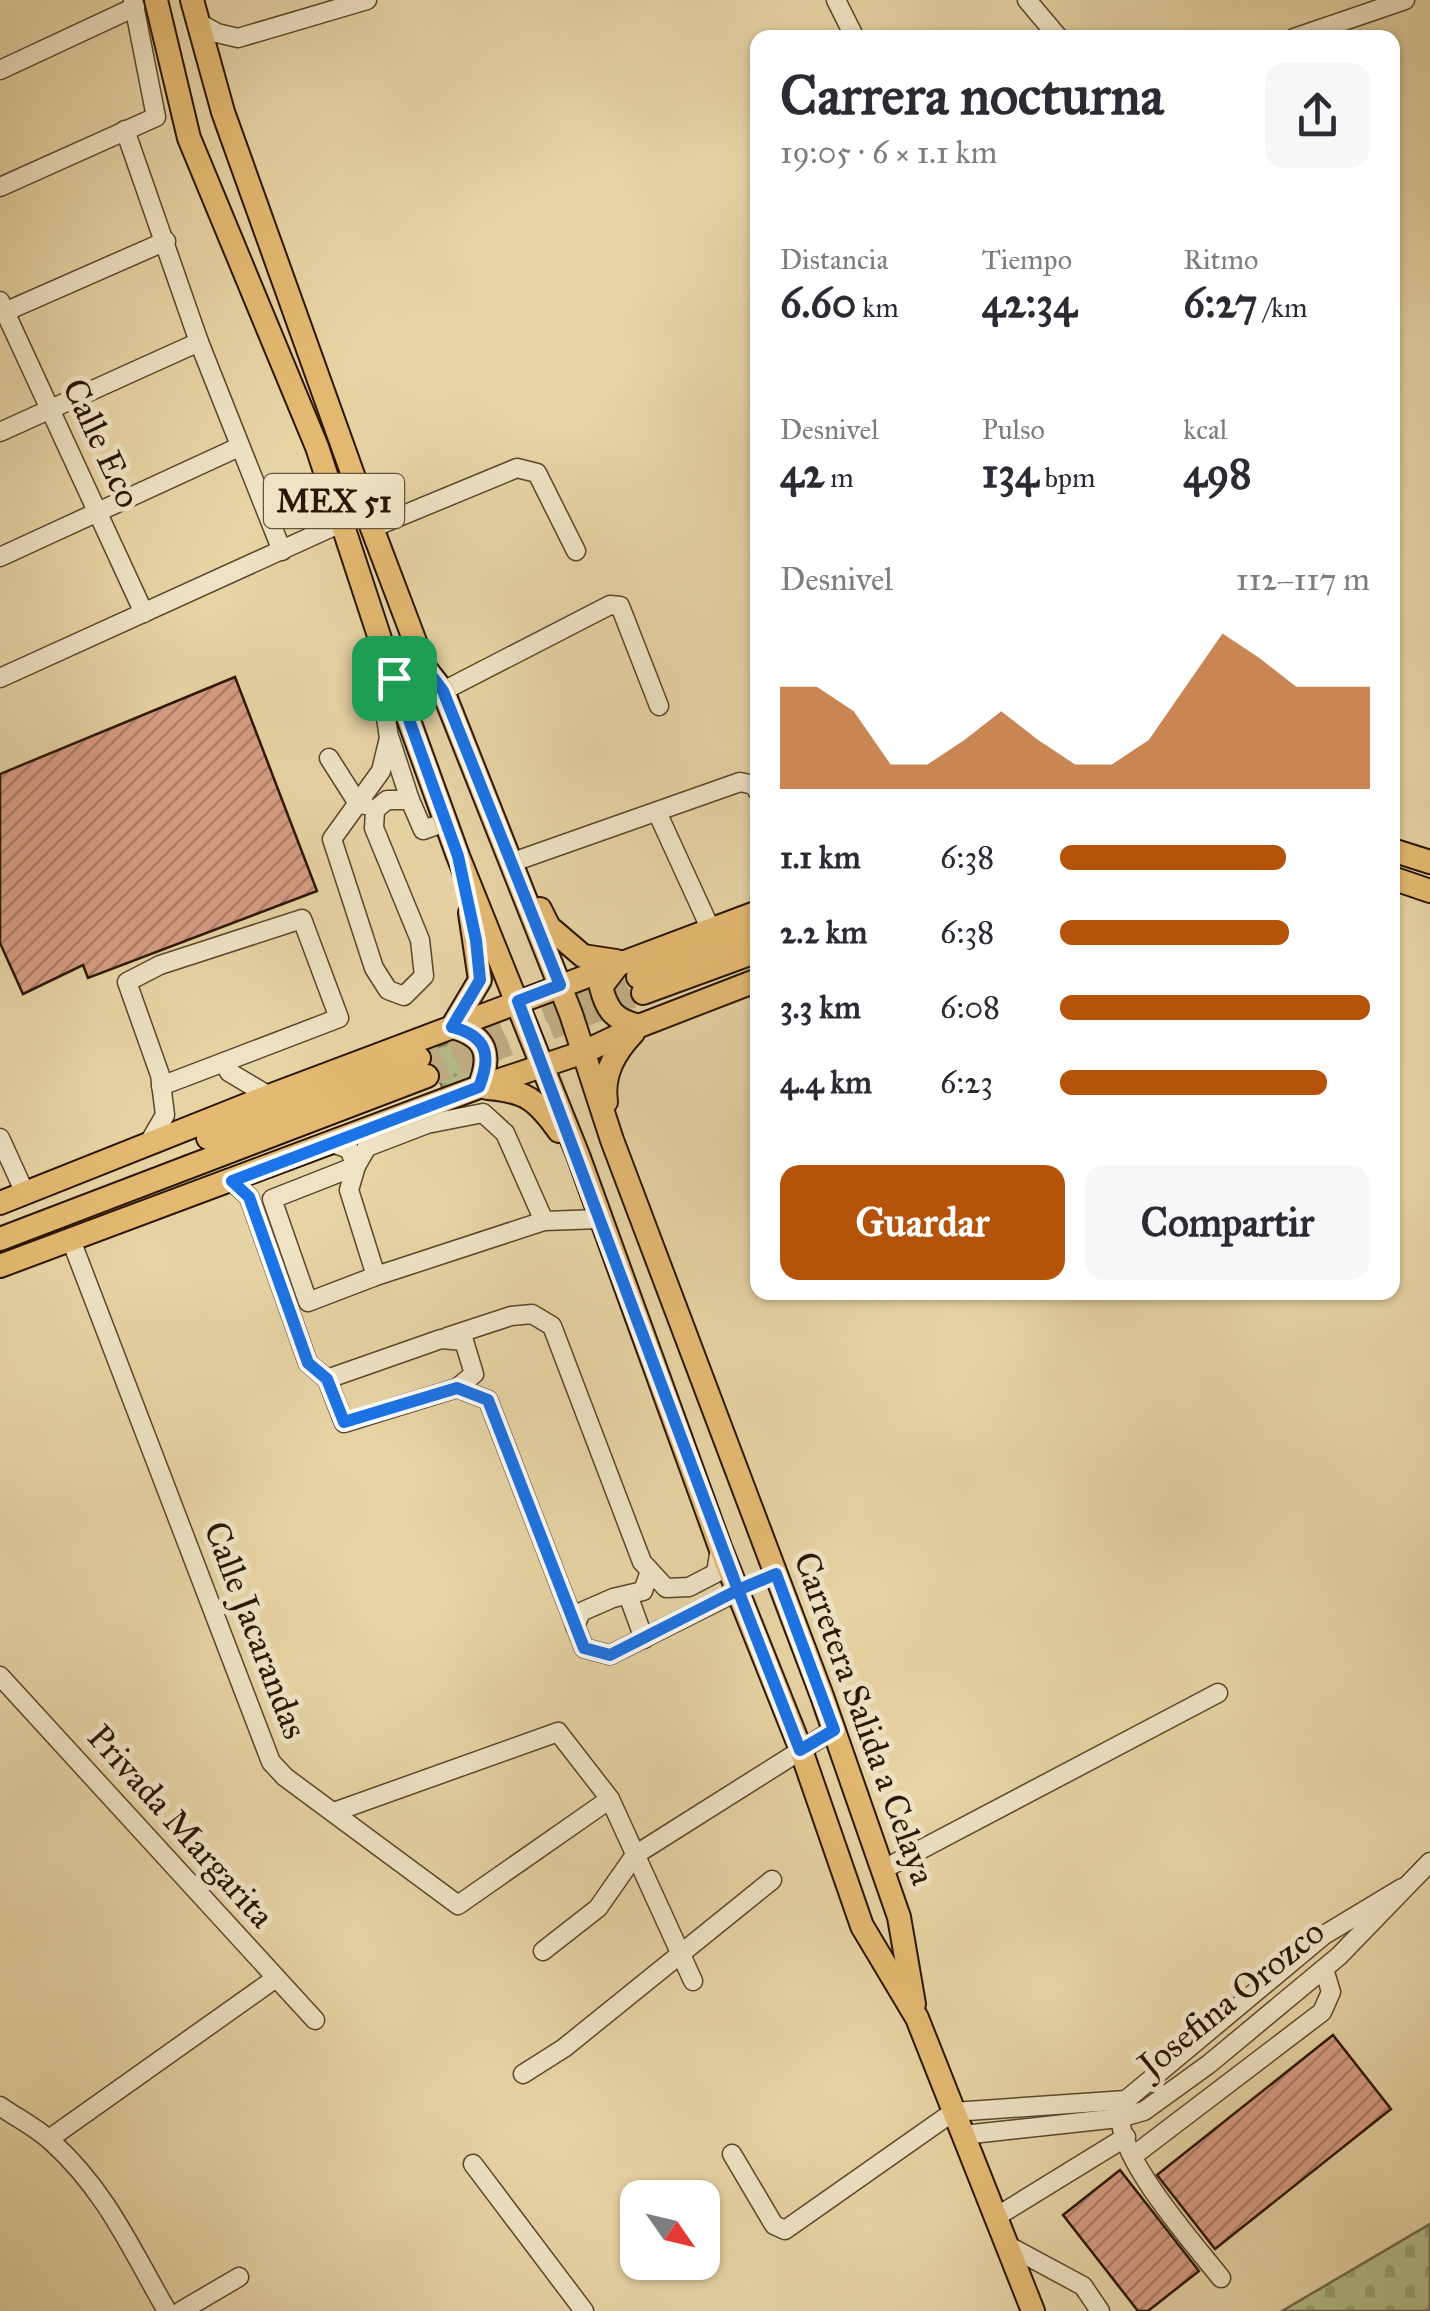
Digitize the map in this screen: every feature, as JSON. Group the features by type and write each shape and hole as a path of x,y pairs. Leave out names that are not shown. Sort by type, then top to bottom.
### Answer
{"main road":[{"name":"MEX 51","path":"141,2 188,138 317,446 340,523 458,856 518,1001"},
{"name":"MEX 51","path":"195,11 222,112 372,528 426,668 443,691 560,985"},
{"path":"1400,852 1430,862"},
{"path":"452,1027 480,980 458,856"},
{"path":"513,862 550,927 583,956 634,977"},
{"path":"1400,881 1430,891"},
{"path":"1400,887 1430,891"},
{"path":"634,977 711,930 750,915"},
{"path":"639,1026 619,1021 606,1007 602,987 750,934"},
{"path":"0,1203 560,985 634,977 750,952"},
{"path":"0,1266 479,1087 584,1052 750,983"},
{"name":"Carretera Salida a Celaya","path":"560,985 612,1140 834,1730 900,1917 916,2018"},
{"name":"Carretera Salida a Celaya","path":"518,1001 720,1548 800,1750 862,1926 916,2018"},
{"path":"612,1140 604,1089 608,1069 618,1048 639,1026"},
{"path":"452,1027 470,1032 483,1046 488,1066 479,1087"},
{"path":"0,1217 423,1067 0,1239"},
{"path":"479,1087 516,1090 542,1107 578,1155"},
{"path":"738,1590 776,1574"},
{"name":"MEX 51","path":"916,2018 1033,2311"}],"street":[{"path":"195,11 217,33 238,38 367,0"},
{"path":"836,0 851,30"},
{"path":"1026,0 1052,30"},
{"path":"1317,30 1405,0"},
{"path":"0,70 141,2 156,116 0,188"},
{"path":"125,130 199,342 282,551"},
{"path":"2,309 166,242"},
{"name":"Calle Eco","path":"2,309 144,613"},
{"path":"0,432 199,342"},
{"path":"0,557 239,447"},
{"path":"372,528 518,468 537,473 576,551"},
{"path":"0,678 340,523"},
{"path":"443,691 610,605 620,606 659,706"},
{"path":"426,668 394,678 385,711 389,738 423,830 446,822"},
{"path":"329,758 366,806 420,940 424,976 404,996 388,990 374,968 332,840 366,806 389,738"},
{"path":"513,862 740,782 750,784"},
{"path":"366,806 410,800"},
{"path":"657,812 711,930"},
{"path":"147,1146 165,1114 161,1086 127,982 160,965 302,920 339,1018 161,1086"},
{"path":"224,1062 229,1072 269,1096"},
{"path":"376,1276 349,1190 356,1166 366,1147 426,1124 483,1112 505,1133 544,1221"},
{"path":"0,1138 25,1193"},
{"path":"335,1144 349,1149 356,1166"},
{"path":"356,1166 272,1199 308,1302 544,1221 600,1220"},
{"path":"232,1181 249,1197 308,1363 327,1379 344,1422 457,1388 474,1374 464,1341 441,1339"},
{"name":"Calle Jacarandas","path":"72,1240 271,1762 285,1777 458,1905 610,1799"},
{"path":"327,1379 511,1316 532,1314 552,1326 642,1562 666,1588 688,1587 716,1573 720,1548"},
{"path":"457,1388 488,1400 584,1648 610,1655 738,1590"},
{"path":"575,1626 581,1612 643,1592 650,1571"},
{"path":"628,1595 644,1639"},
{"name":"Privada Margarita","path":"0,1676 314,2020"},
{"path":"882,1870 1218,1693"},
{"path":"543,1951 598,1908 635,1855 834,1730"},
{"path":"334,1812 558,1732 610,1799 693,1981"},
{"name":"Josefina Orozco","path":"953,2112 1144,2111 1324,1969 1430,1862"},
{"path":"524,2074 564,2048 772,1880"},
{"name":"Josefina Orozco","path":"963,2135 1123,2109 1324,1934 1402,1888"},
{"path":"1132,2156 1322,2012 1330,1992 1324,1969"},
{"path":"50,2139 276,1978"},
{"path":"0,2106 50,2139 88,2179 111,2209 167,2311"},
{"path":"1123,2109 1135,2167 1220,2278"},
{"path":"732,2154 774,2225 785,2230 953,2112"},
{"path":"0,2131 18,2119"},
{"path":"996,2216 1126,2137"},
{"path":"473,2164 584,2311"},
{"path":"1007,2244 1083,2286 1100,2311"},
{"path":"181,2311 239,2277"}],"green space":[{"path":"458,1038 476,1048 473,1078 444,1091 426,1052"},
{"path":"1430,2224 1430,2311 1282,2311"}],"building":[{"path":"235,677 317,891 88,978 83,965 23,994 0,943 0,774"},
{"path":"1333,2035 1391,2109 1215,2249 1157,2175"},
{"path":"1120,2170 1199,2271 1148,2311 1138,2311 1063,2215"}],"tunnel":[{"path":"419,1058 638,977"},
{"path":"427,1076 643,993"}],"route":[{"path":"394,678 426,668 443,691 560,985 518,1001 738,1590 776,1574 822,1696 834,1730 800,1750 738,1590 610,1655 584,1648 488,1400 457,1388 344,1422 327,1379 308,1363 249,1197 232,1181 479,1087 488,1066 483,1046 470,1032 452,1027 480,980 476,940 458,856 394,678"}]}
